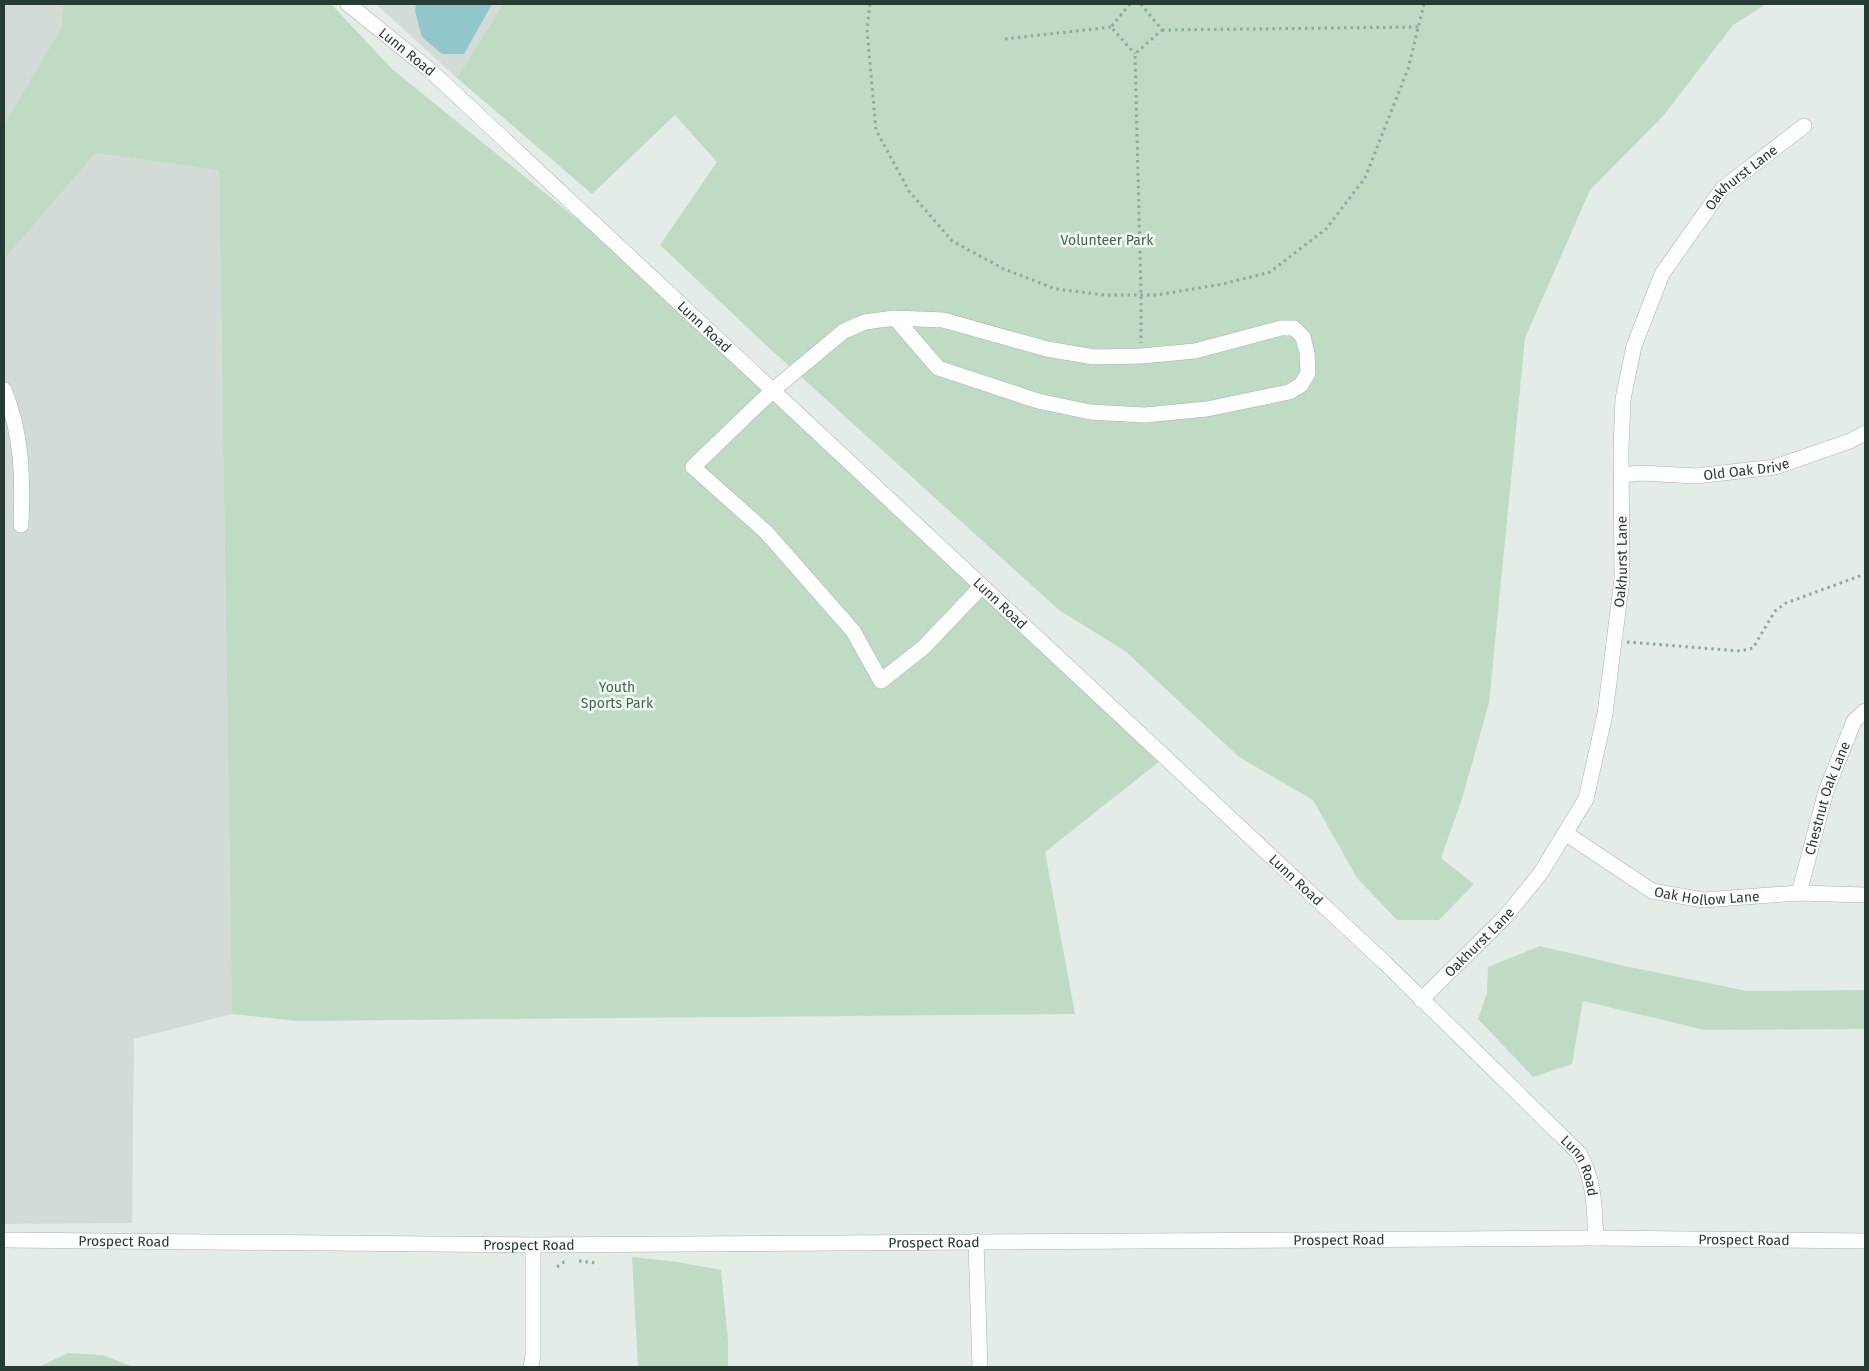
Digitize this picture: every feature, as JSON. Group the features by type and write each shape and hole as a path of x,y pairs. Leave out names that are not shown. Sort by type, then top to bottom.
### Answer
{"street":[{"name":"Lunn Road","path":"348,4 431,71 773,390 1384,962 1579,1153 1587,1167 1591,1181 1596,1238"},
{"name":"Oakhurst Lane","path":"1422,1000 1505,917 1540,874 1586,799 1605,714 1622,578 1622,474 1620,449 1623,399 1634,346 1662,274 1722,189 1804,126"},
{"path":"895,318 938,368 1038,401 1090,412 1145,415 1207,409 1289,392 1301,385 1308,373 1304,337 1294,328 1281,328 1195,351 1141,356 1094,357 1047,349 943,320 895,318 865,322 844,331 773,390 693,467 766,532 853,631 881,681 924,647 982,586"},
{"path":"4,390 11,408 22,462 21,525"},
{"name":"Old Oak Drive","path":"1622,474 1641,473 1696,476 1775,467 1850,441 1865,433"},
{"name":"Chestnut Oak Lane","path":"1800,892 1826,791 1854,721 1865,712"},
{"name":"Oak Hollow Lane","path":"1565,833 1652,890 1702,900 1800,892 1865,895"},
{"name":"Prospect Road","path":"4,1240 533,1244 1596,1238 1865,1241"},
{"path":"976,1241 980,1367"},
{"path":"531,1367 533,1355 533,1244"}],"path":[{"path":"870,4 867,29 876,130 909,191 952,241 1004,269 1056,289 1104,295 1157,295 1223,284 1270,272 1326,229 1365,178 1408,69 1424,4"},
{"path":"1005,39 1112,28 1130,4"},
{"path":"1141,4 1162,30"},
{"path":"1135,54 1162,30 1418,27"},
{"path":"1112,28 1135,54 1141,356"},
{"path":"1614,641 1740,651 1753,648 1775,611 1786,603 1865,574"},
{"path":"557,1266 564,1262 574,1261 596,1263"}],"shaded area":[{"path":"4,4 225,4 96,153 219,170 232,1014 134,1039 132,1223 4,1224"},
{"path":"376,4 503,4 457,78"}],"green space":[{"name":"Youth Sports Park","path":"64,4 331,4 392,69 598,236 1160,761 1045,852 1075,1014 297,1021 232,1014 219,170 95,153 4,259 4,125 61,29"},
{"name":"Volunteer Park","path":"503,4 1766,4 1733,25 1664,115 1590,190 1525,338 1489,703 1462,799 1441,858 1474,884 1439,920 1397,920 1357,878 1313,800 1239,757 1125,651 1059,610 767,346 660,245 717,162 675,115 592,194 457,78"},
{"path":"1540,946 1747,991 1865,990 1865,1029 1705,1030 1583,1001 1572,1064 1533,1077 1478,1019 1487,993 1488,967"},
{"path":"632,1257 677,1262 721,1270 728,1340 728,1367 638,1367"},
{"path":"68,1353 103,1355 133,1367 39,1367"}],"water":[{"path":"416,4 492,4 464,54 442,54 422,37 415,11"}]}
